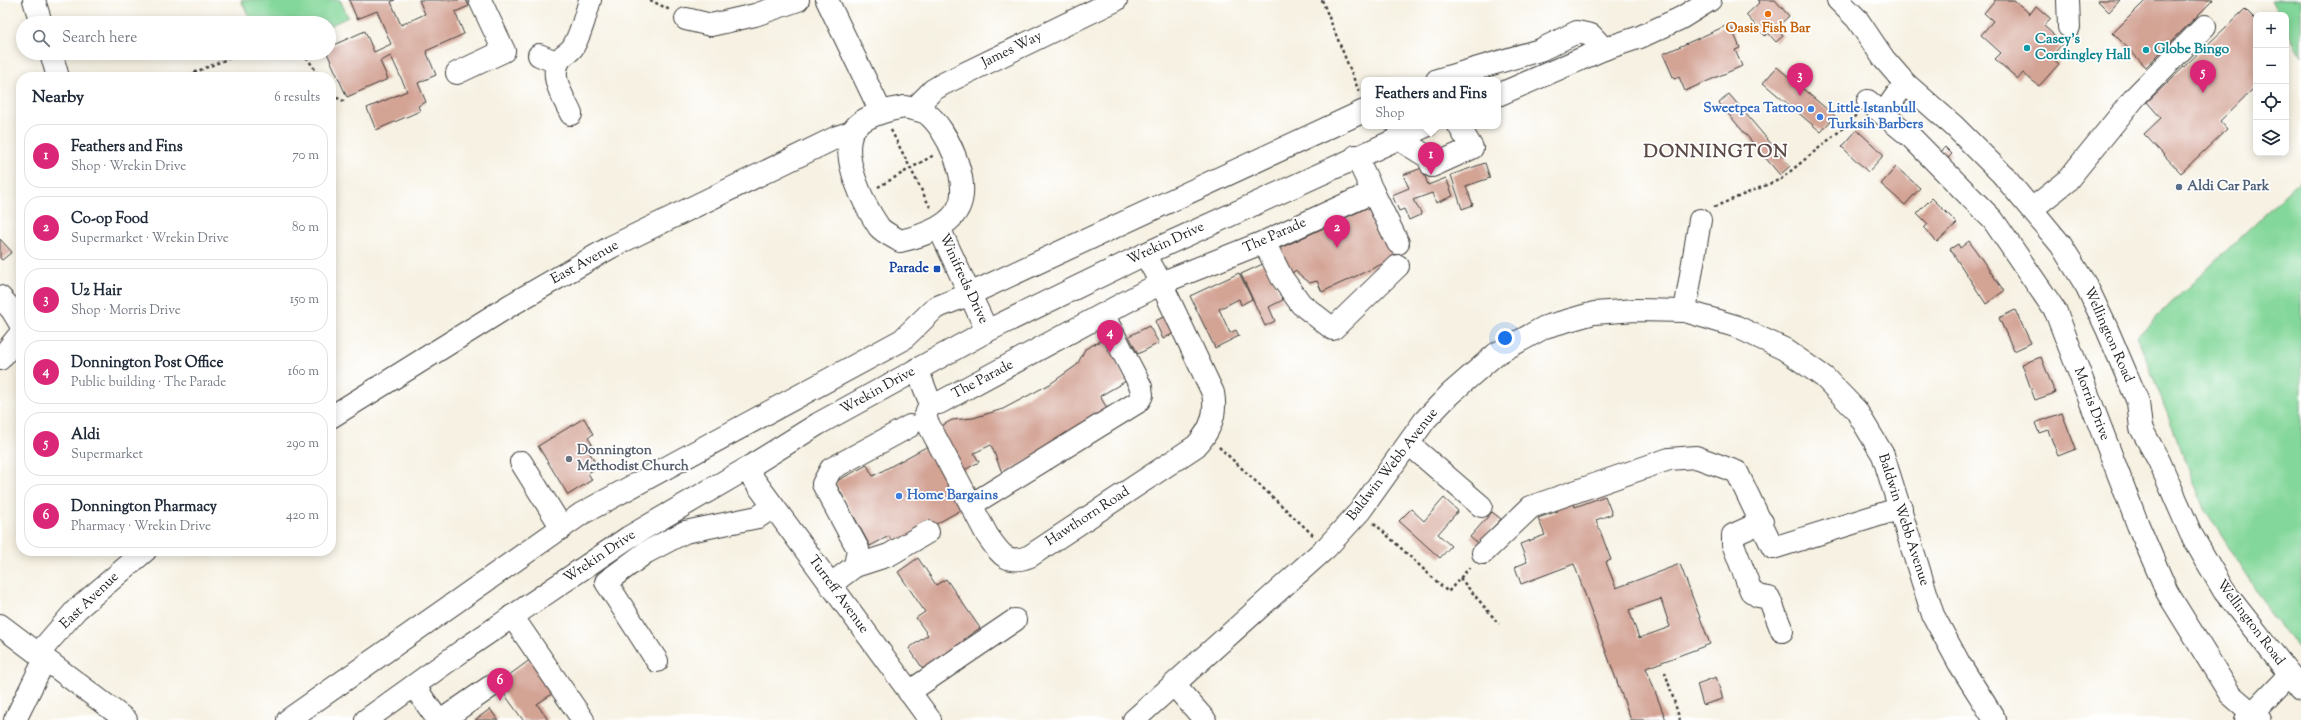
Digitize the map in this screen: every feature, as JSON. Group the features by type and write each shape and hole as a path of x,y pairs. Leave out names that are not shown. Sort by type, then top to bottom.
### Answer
{"street":[{"path":"34,0 39,16"},
{"path":"457,73 504,51 480,0"},
{"path":"571,114 548,59 572,49 580,33 590,0"},
{"path":"686,19 711,25 755,15 798,0"},
{"path":"827,0 881,112"},
{"name":"James Way","path":"914,109 933,90 943,84 1116,0"},
{"path":"1501,95 1604,49 1640,37 1681,18 1710,0"},
{"name":"Wellington Road","path":"1838,0 1854,10 1884,59 1905,83 1959,131 2033,208 2061,245 2087,287 2138,402 2141,428 2159,461 2191,534 2224,591 2295,682"},
{"path":"2068,0 2069,27"},
{"path":"2033,208 2066,182 2136,96 2205,26"},
{"path":"1447,77 1540,50 1577,32 1591,34 1604,49"},
{"path":"53,60 57,72"},
{"path":"1875,108 1905,83"},
{"path":"288,720 581,514 902,340 936,308 970,294 1361,104"},
{"path":"852,132 859,124 881,112 905,107 914,109"},
{"name":"Morris Drive","path":"1875,108 1911,137 1993,220 2056,312 2138,525 2167,592 2230,694 2252,718"},
{"name":"Winifreds Drive","path":"852,132 848,162 862,195 880,229 900,241 915,238 939,228 960,205 963,192 958,167 951,146 943,130 925,113 914,109"},
{"name":"Wrekin Drive","path":"366,720 512,616 629,537 746,469 818,424 987,331 1144,254 1356,156 1419,129"},
{"path":"1397,138 1428,157 1432,166 1472,148 1461,129"},
{"name":"East Avenue","path":"336,414 509,306 611,247 837,137 852,132"},
{"path":"1356,156 1398,243"},
{"name":"The Parade","path":"930,402 939,403 1104,316 1161,283 1264,242 1373,192"},
{"path":"1685,310 1700,220"},
{"name":"Winifreds Drive","path":"939,228 987,331"},
{"path":"1264,242 1282,278 1300,304 1333,329 1398,266"},
{"path":"1144,254 1161,283"},
{"name":"Hawthorn Road","path":"930,402 925,418 986,535 999,552 1009,560 1019,560 1030,556 1196,446 1206,435 1214,417 1215,404 1213,393 1161,283"},
{"path":"0,298 12,310 16,317"},
{"name":"Baldwin Webb Avenue","path":"1134,720 1327,547 1360,511 1409,444 1424,420 1450,394 1496,354 1545,327 1594,313 1636,310 1685,310 1735,326 1777,346 1824,377 1856,410 1883,455 1901,508 1933,615 1990,719"},
{"path":"970,506 1138,402 1142,394 1141,386 1104,316"},
{"path":"0,359 16,339"},
{"path":"917,370 930,402"},
{"path":"855,566 858,549 823,484 831,469 910,426"},
{"path":"1409,444 1481,506"},
{"path":"1483,553 1531,507 1669,459 1696,457 1737,472 1773,548 1901,508"},
{"path":"521,462 562,528"},
{"name":"Turreff Avenue","path":"746,469 930,720"},
{"path":"657,661 606,582 644,553 685,532 758,517 773,507"},
{"path":"1762,522 1733,536 1733,544 1751,591 1758,596 1769,598 1782,631"},
{"path":"830,585 855,566 889,555 928,532"},
{"name":"East Avenue","path":"15,720 42,656 76,610 139,556"},
{"path":"512,616 583,720"},
{"path":"909,692 1015,620"},
{"path":"0,625 126,720"},
{"path":"2252,718 2295,682"},
{"path":"1174,685 1205,720"},
{"path":"414,686 438,720"},
{"path":"442,720 490,687"}],"path":[{"path":"1322,0 1361,101"},
{"path":"195,72 225,60"},
{"path":"308,60 317,72"},
{"path":"336,97 344,101"},
{"path":"1700,220 1718,204 1781,179 1847,125 1875,108"},
{"path":"881,112 912,168 939,228"},
{"path":"862,195 951,146"},
{"path":"1206,435 1327,547"},
{"path":"1360,511 1448,592 1483,553"},
{"path":"1460,578 1499,624"},
{"path":"1665,672 1680,720"}],"green space":[{"path":"241,0 340,0 348,17 336,23 336,16 249,16"},
{"path":"2271,0 2301,0 2301,57 2289,34 2289,12 2277,12"},
{"path":"2301,179 2301,651 2273,617 2204,508 2137,336"}],"building":[{"path":"349,0 395,0 391,2 401,25 425,14 419,0 466,0 469,6 455,12 464,34 426,51 436,75 418,83 426,102 418,106 420,111 376,130 367,108 407,91 391,56 380,61 388,79 347,97 330,60 336,60 336,44 365,31 374,52 391,44 377,11 357,19"},
{"path":"1758,0 1775,0 1789,16 1776,28 1783,36 1776,42 1768,33 1765,36 1746,15 1760,2"},
{"name":"Casey’s Cordingley Hall","path":"1995,0 2014,0 2030,14 2036,6 2051,19 2044,26 2063,43 2051,57 2059,64 2039,86 2023,73 2018,79 1995,59 2001,53 1981,35 1993,21 1984,13"},
{"path":"2097,0 2120,0 2109,12"},
{"name":"Globe Bingo","path":"2146,0 2213,0 2146,67 2113,33"},
{"path":"2245,9 2253,17 2253,89 2220,121 2227,129 2181,173 2144,134 2161,118 2147,102"},
{"path":"1730,24 1740,48 1735,50 1742,66 1685,91 1679,77 1674,79 1663,54"},
{"path":"1777,67 1835,116 1821,132 1763,83"},
{"path":"1729,94 1790,166 1780,175 1719,103"},
{"path":"1857,130 1884,155 1868,172 1842,147"},
{"path":"1945,147 1952,154 1948,158 1941,152"},
{"path":"1485,163 1490,178 1466,186 1473,205 1462,209 1451,175"},
{"path":"1896,167 1920,188 1905,205 1881,184"},
{"path":"1422,168 1428,185 1446,178 1453,196 1436,203 1432,193 1413,200 1422,214 1409,220 1404,209 1399,211 1392,195 1409,188 1403,175"},
{"path":"1932,198 1957,223 1937,242 1924,228 1928,224 1917,213"},
{"path":"1373,205 1397,257 1322,292 1317,281 1310,283 1295,271 1288,275 1276,250"},
{"path":"0,239 12,252 2,260 0,258"},
{"path":"1969,241 2004,291 1986,304 1950,249 1958,244 1960,248"},
{"path":"1265,263 1283,300 1269,307 1275,321 1265,326 1241,274"},
{"path":"1239,273 1252,299 1241,305 1239,299 1219,309 1230,333 1236,330 1239,336 1215,348 1190,296"},
{"path":"2015,310 2031,343 2014,351 1999,318"},
{"path":"1166,316 1174,333 1163,339 1155,321"},
{"path":"1149,326 1159,343 1138,354 1129,336"},
{"path":"1106,338 1126,381 1100,396 1109,412 1003,475 991,445 974,453 979,462 959,473 936,429 952,420 973,418 1003,409 1050,384 1077,365 1085,349"},
{"path":"2041,357 2055,393 2035,400 2022,364"},
{"path":"2062,413 2076,449 2058,456 2048,430 2039,433 2035,423"},
{"name":"Donnington Methodist Church","path":"584,418 593,434 588,438 593,446 588,450 598,467 588,473 592,480 568,495 538,446"},
{"name":"Home Bargains","path":"928,446 963,509 895,547 889,536 870,546 835,482 867,465 873,476"},
{"path":"1605,496 1612,514 1596,520 1611,560 1606,562 1616,588 1680,564 1710,644 1646,668 1666,720 1631,720 1574,564 1521,584 1515,567 1527,562 1520,544 1545,535 1538,518 1558,511 1555,504 1572,498 1575,507","holes":["1661,599 1670,627 1639,638 1629,610"]},
{"path":"1444,498 1458,511 1438,534 1451,546 1440,558 1399,521 1411,509 1424,521"},
{"path":"1492,512 1501,519 1478,544 1470,537"},
{"path":"918,558 936,585 946,579 980,628 964,639 969,646 927,675 909,648 928,635 916,618 925,612 898,572"},
{"path":"531,659 555,692 537,704 548,720 523,720 497,684"},
{"path":"1716,677 1723,699 1703,705 1697,684"},
{"path":"490,709 498,720 475,720"}],"place":[{"name":"Oasis Fish Bar","path":"1768,14"},
{"name":"Casey’s Cordingley Hall","path":"2027,48"},
{"name":"Globe Bingo","path":"2146,50"},
{"name":"Aldi","path":"2203,93"},
{"name":"U2 Hair","path":"1800,96"},
{"name":"Sweetpea Tattoo","path":"1811,109"},
{"name":"Little Istanbull Turksih Barbers","path":"1820,117"},
{"name":"Feathers and Fins","path":"1431,175"},
{"name":"Aldi Car Park","path":"2179,187"},
{"name":"Co-op Food","path":"1337,248"},
{"name":"Parade","path":"937,269"},
{"name":"Donnington Post Office","path":"1110,353"},
{"name":"Donnington Methodist Church","path":"569,459"},
{"name":"Home Bargains","path":"899,496"},
{"name":"Donnington Pharmacy","path":"500,701"}],"district":[{"name":"DONNINGTON","path":"1716,153"}]}
